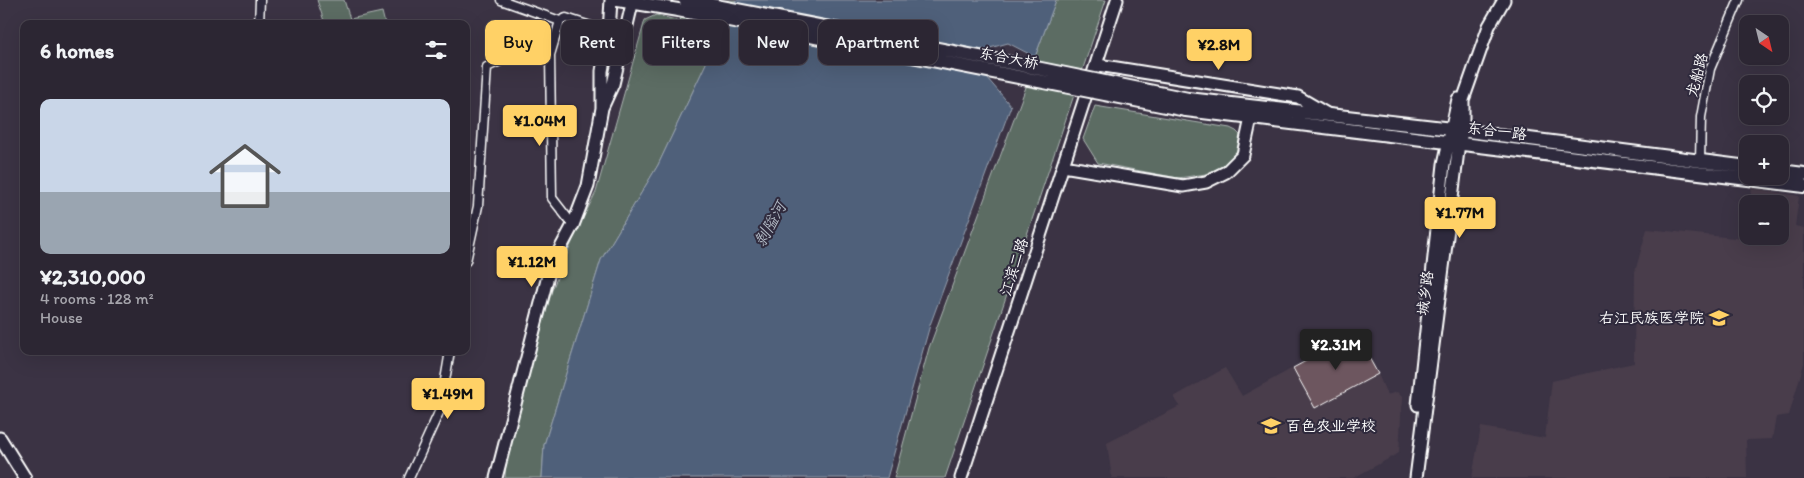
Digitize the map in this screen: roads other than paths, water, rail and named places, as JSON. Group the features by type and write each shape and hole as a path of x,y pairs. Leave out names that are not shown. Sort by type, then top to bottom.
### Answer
{"main road":[{"path":"610,20 611,0"},
{"name":"东合大桥","path":"618,0 681,5 1041,68 1187,104"},
{"name":"江滨二路","path":"961,478 1098,65 1117,0"},
{"name":"城乡路","path":"1457,130 1458,99 1483,24 1497,0"},
{"name":"城乡路","path":"1410,478 1443,174 1454,142 1463,100 1488,26 1504,0"},
{"path":"602,108 612,84 637,2"},
{"path":"496,478 550,268 573,225 588,186 602,108 603,65"},
{"path":"1098,65 1298,97 1328,115"},
{"name":"东合一路","path":"1187,104 1328,115 1739,166"},
{"name":"东合一路","path":"1187,104 1251,118 1804,186"},
{"path":"1063,166 1183,186 1206,182 1226,172 1243,155 1251,118"},
{"name":"城乡路","path":"1416,478 1454,142"},
{"path":"1789,172 1804,174"},
{"path":"0,438 25,478"}],"street":[{"path":"259,20 260,0"},
{"path":"501,0 560,21 551,52"},
{"name":"龙船路","path":"1700,160 1701,117 1710,69 1739,0"},
{"path":"470,243 478,206 487,67 491,65"},
{"path":"550,65 552,198 573,225"},
{"path":"409,478 440,410 449,355"}],"water":[{"name":"剥隘河","path":"736,0 1056,0 1035,57 1008,43 990,48 987,78 1011,106 930,325 887,478 542,478 544,445 601,260 658,165 705,65 729,65 729,20 727,20"}],"place":[{"name":"右江民族医学院","path":"1719,318"},
{"name":"百色农业学校","path":"1271,426"}]}
